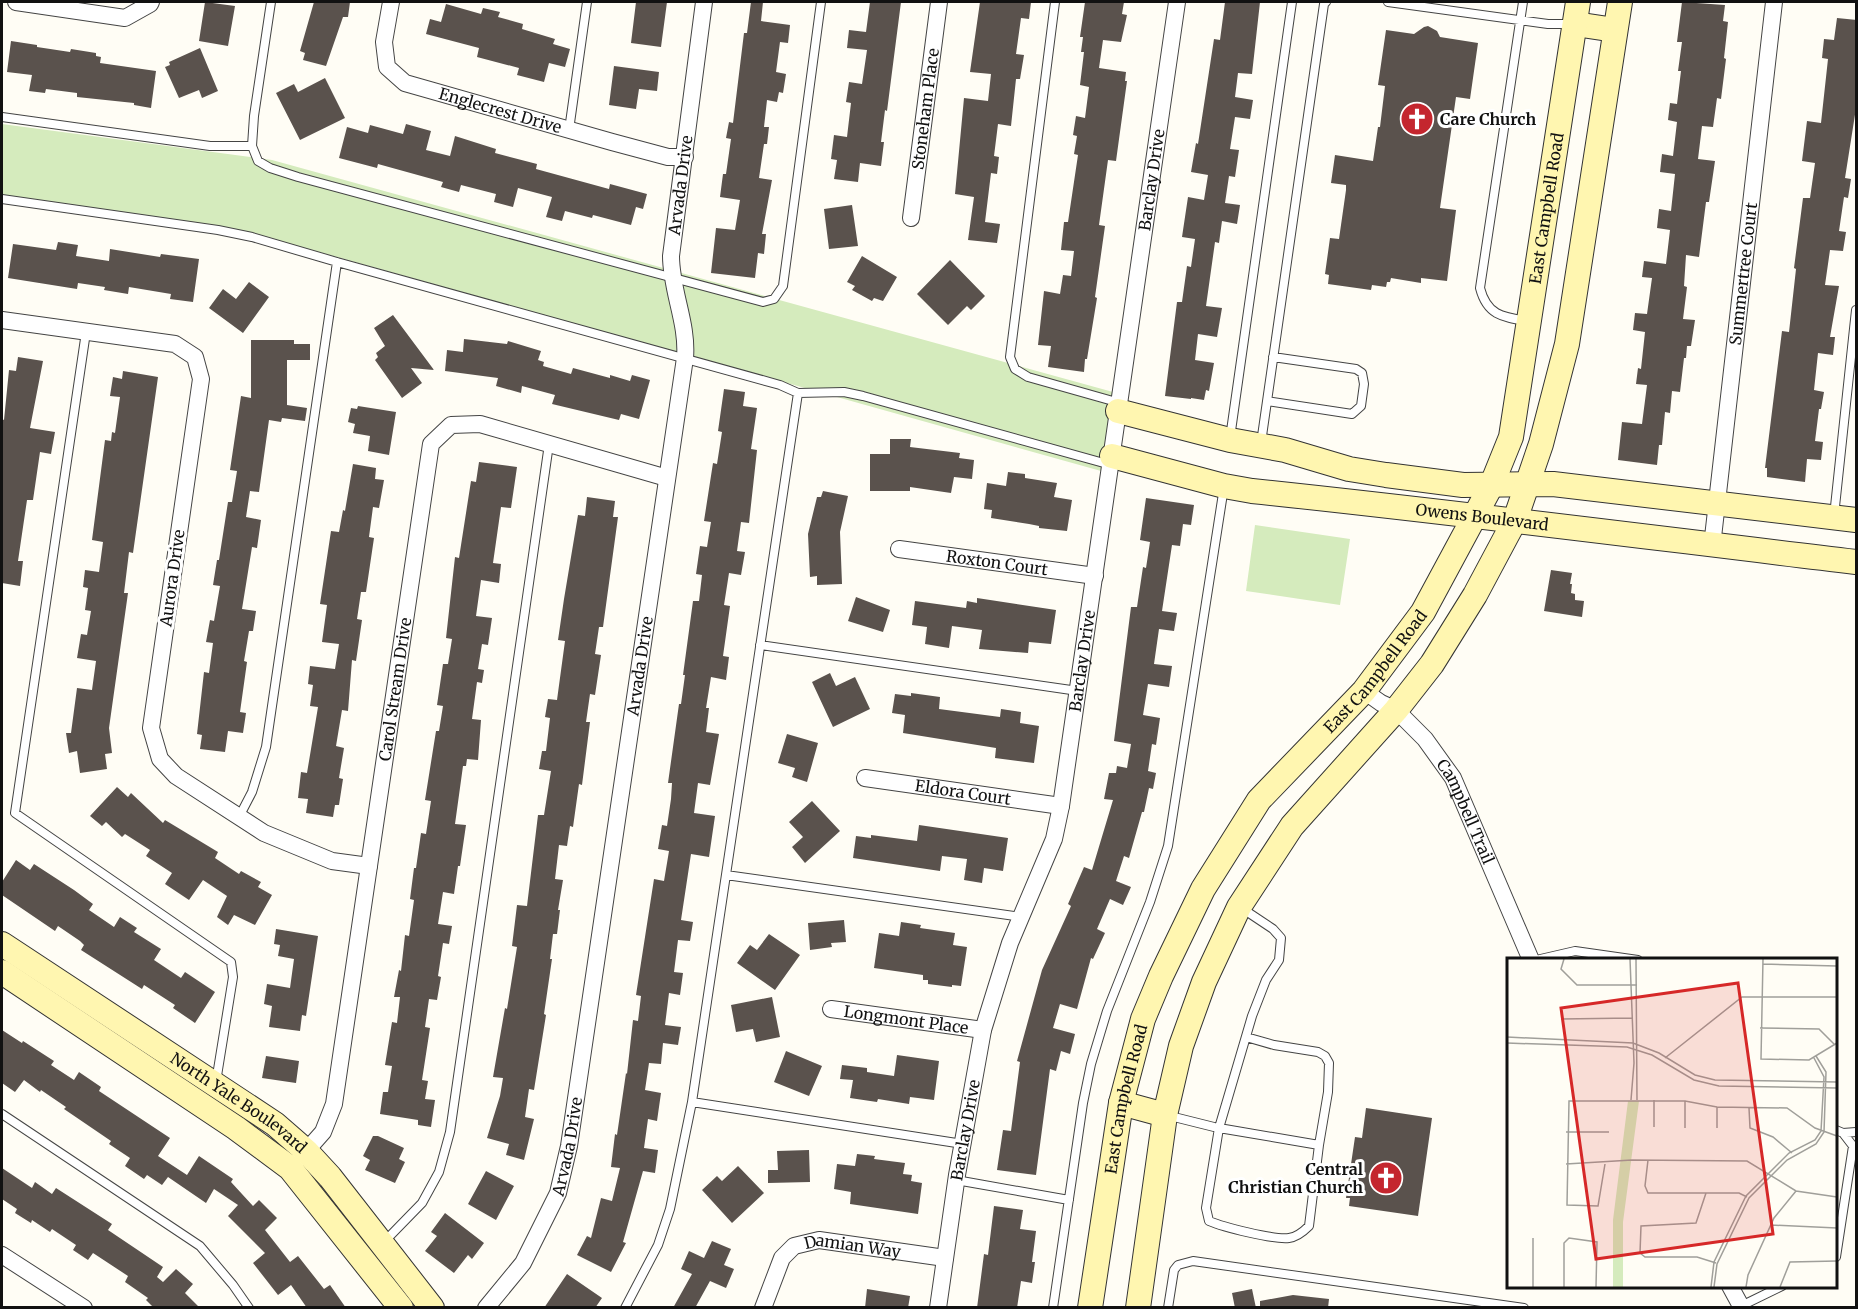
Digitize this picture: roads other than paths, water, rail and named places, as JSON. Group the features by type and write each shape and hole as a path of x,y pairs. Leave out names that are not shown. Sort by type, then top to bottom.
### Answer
{"main road":[{"path":"1138,1308 1165,1115 1181,1046 1204,982 1239,907 1292,826 1396,710 1432,664 1475,595 1515,520 1541,444 1567,344 1620,2"},
{"path":"1577,13 1615,30"},
{"name":"East Campbell Road","path":"1090,1308 1121,1103 1143,1019 1203,889 1259,800 1364,691 1423,612 1492,484 1511,437 1577,13"},
{"name":"Owens Boulevard","path":"1119,407 1230,440 1285,450 1349,469 1386,475 1463,485 1528,483 1607,490 1845,519"},
{"name":"Owens Boulevard","path":"1111,460 1224,486 1857,562"},
{"name":"North Yale Boulevard","path":"2,944 275,1124 401,1308"},
{"name":"North Yale Boulevard","path":"2,972 236,1128 330,1177 432,1308"},
{"path":"1121,1103 1165,1115"}],"street":[{"path":"16,2 126,18 150,3"},
{"name":"Englecrest Drive","path":"391,2 384,42 387,67 405,83 668,157 685,157"},
{"name":"Arvada Drive","path":"486,1308 523,1263 558,1193 569,1146 685,358 684,327 671,276 671,256 704,2"},
{"name":"Stoneham Place","path":"911,219 939,2"},
{"name":"Barclay Drive","path":"938,1308 956,1180 983,1030 1010,943 1054,839 1061,806 1177,2"},
{"name":"Summertree Court","path":"1712,546 1774,2"},
{"name":"Aurora Drive","path":"2,320 175,344 195,357 201,379 151,728 160,759 176,776 264,833 332,861 369,866"},
{"name":"Carol Stream Drive","path":"298,1159 322,1132 334,1104 432,444 451,424 480,424 667,478"},
{"name":"Roxton Court","path":"899,549 1095,576"},
{"name":"Campbell Trail","path":"1364,691 1396,710 1425,739 1453,778 1530,958"},
{"name":"Eldora Court","path":"865,778 1061,806"},
{"name":"Longmont Place","path":"831,1009 983,1030"},
{"name":"Damian Way","path":"763,1308 782,1258 794,1246 819,1240 945,1258"},
{"path":"2,1255 76,1306"},
{"path":"1731,1288 1741,1307"}],"lane":[{"path":"271,2 254,116 252,146 258,161 270,168 298,177 763,302 774,298 783,286 822,2"},
{"path":"569,130 587,2"},
{"path":"1055,2 1010,357 1015,369 1028,377 1119,407"},
{"path":"1230,440 1292,2"},
{"path":"1260,446 1326,2"},
{"path":"1388,2 1548,24 1577,13"},
{"path":"1523,2 1480,288 1483,300 1491,310 1504,317 1530,322"},
{"path":"2,117 210,146 252,146"},
{"path":"2,199 218,230 252,237 780,385 798,393 844,392 863,396 1111,460"},
{"path":"239,817 252,792 266,747 337,262"},
{"path":"1845,519 1857,310"},
{"path":"86,332 15,813 231,962 233,977 216,1085"},
{"path":"1266,401 1352,414 1361,406 1364,384 1362,373 1356,369 1273,357"},
{"path":"625,1308 658,1245 670,1209 692,1102 798,393"},
{"path":"383,1244 422,1203 439,1172 450,1132 549,444"},
{"path":"1053,1308 1091,1064 1107,1011 1150,902 1168,846 1224,486"},
{"path":"760,645 1078,691"},
{"path":"726,875 1021,917"},
{"path":"1239,907 1273,929 1281,938 1279,960 1266,980 1246,1037 1219,1128 1206,1208 1209,1221 1255,1234 1288,1239 1302,1234 1309,1226 1328,1092 1329,1064 1325,1056 1318,1052 1274,1045 1246,1037"},
{"path":"1545,958 1575,951 1621,958"},
{"path":"692,1102 963,1144"},
{"path":"2,1114 200,1246 249,1308"},
{"path":"1165,1115 1219,1128 1319,1145"},
{"path":"1839,1132 1857,1132"},
{"path":"1837,1252 1853,1172 1853,1146 1839,1132"},
{"path":"956,1180 1069,1200"},
{"path":"1168,1308 1174,1270 1178,1265 1193,1261 1524,1308"},
{"path":"1741,1307 1780,1288"}],"place":[{"name":"Care Church","path":"1417,119"},
{"name":"Central Christian Church","path":"1386,1178"}]}
